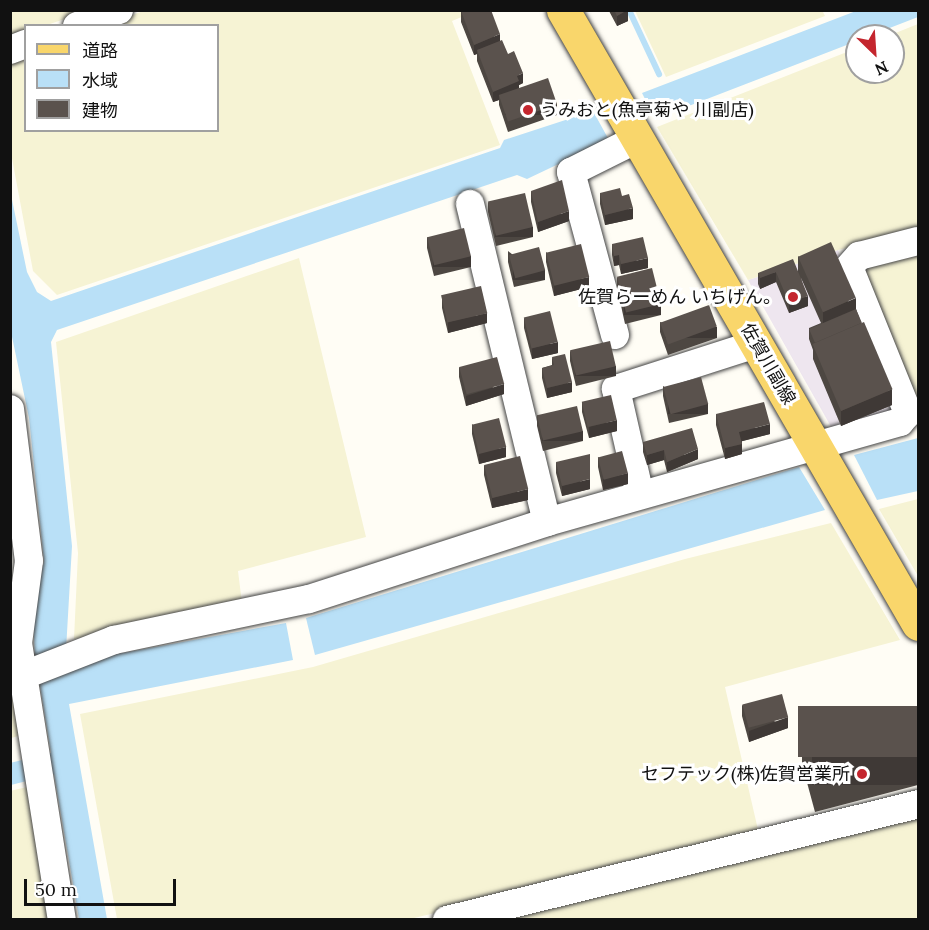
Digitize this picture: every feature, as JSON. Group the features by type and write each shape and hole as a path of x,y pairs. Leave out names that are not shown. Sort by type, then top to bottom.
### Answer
{"main road":[{"name":"佐賀川副線","path":"563,10 918,624"}],"street":[{"path":"82,24 119,10"},
{"path":"615,336 571,172 638,139"},
{"path":"470,204 547,522"},
{"path":"22,676 114,640 309,599 547,522 817,449 900,423 908,413 849,267 859,256 918,241"},
{"path":"640,495 616,389 756,344"},
{"path":"10,409 29,561 18,643 33,753 62,920"},
{"path":"447,920 918,804"}],"shaded area":[{"path":"146,10 476,11 452,21 500,145 57,295 33,271 11,153 10,60 24,55 24,132 219,132 219,24 108,24"},
{"path":"822,10 825,16 666,77 635,11"},
{"path":"11,11 88,11 50,24 24,24 24,33 11,39"},
{"path":"918,24 918,230 838,250 748,280 657,127 845,53 845,84 905,84 905,29"},
{"path":"918,247 918,418 854,264"},
{"path":"838,250 903,417 834,432 748,280"},
{"path":"299,258 366,537 238,571 242,603 74,639 78,553 56,342"},
{"path":"918,499 918,576 879,509"},
{"path":"831,523 900,640 725,687 759,834 410,919 117,919 80,714 313,667 685,559"},
{"path":"10,650 22,735 11,738 10,738"},
{"path":"27,787 50,919 11,919 10,791"},
{"path":"918,815 918,919 497,919"}],"water":[{"path":"856,11 918,11 918,17 900,24 845,24 845,46 655,119 642,93"},
{"path":"593,111 609,140 527,179 517,175 57,330 51,342 72,546 66,650 35,663 33,612 44,561 29,418 11,332 10,190 27,272 37,292 51,301 500,148 504,140"},
{"path":"918,438 918,491 877,500 854,455"},
{"path":"799,467 825,510 315,655 306,618"},
{"path":"286,623 293,660 69,704 107,919 79,919 54,774 11,785 10,763 51,753 39,680 79,661"}],"building":[{"path":"491,10 500,34 474,45 461,11"},
{"path":"614,10 627,10 617,16"},
{"path":"502,40 508,54 514,51 523,73 517,76 519,81 493,92 477,50"},
{"name":"うみおと(魚亭菊や 川副店)","path":"548,78 557,104 508,121 499,95"},
{"path":"562,180 569,211 538,222 531,191"},
{"path":"620,188 622,196 629,194 633,208 605,215 600,193"},
{"path":"525,193 533,227 496,236 488,202"},
{"path":"464,228 471,256 434,265 427,237"},
{"path":"643,237 648,258 621,264 619,255 614,256 612,244"},
{"path":"831,242 856,298 823,312 798,257"},
{"path":"581,244 589,277 554,286 546,253"},
{"path":"539,247 545,270 515,278 509,255"},
{"path":"793,259 808,296 789,303 776,272 760,278 758,273"},
{"path":"652,268 661,304 626,313 617,277"},
{"path":"481,286 487,313 447,323 441,295"},
{"path":"709,305 717,327 668,344 660,323"},
{"path":"856,309 862,323 815,343 809,329"},
{"path":"550,311 558,342 532,349 524,318"},
{"path":"864,322 893,389 841,411 812,344"},
{"path":"610,341 616,366 576,376 570,350"},
{"path":"565,354 572,382 547,388 542,368 554,365 552,357"},
{"path":"497,357 504,384 467,394 459,367"},
{"path":"701,377 708,404 671,414 663,387"},
{"path":"611,395 617,420 588,427 582,402"},
{"path":"764,402 770,424 739,432 742,444 725,448 716,414"},
{"path":"577,406 583,431 543,441 537,415"},
{"path":"499,418 506,447 479,454 472,425"},
{"path":"692,428 698,449 667,462 664,450 647,455 643,442"},
{"path":"622,451 628,473 604,480 598,457"},
{"path":"590,454 590,479 562,486 556,462"},
{"path":"520,456 528,489 492,498 484,465"},
{"path":"782,694 788,717 749,728 742,705"},
{"path":"798,706 918,706 918,757 798,757"}],"waterway":[{"path":"629,10 659,74"}],"place":[{"name":"うみおと(魚亭菊や 川副店)","path":"528,110"},
{"name":"佐賀らーめん いちげん。","path":"793,297"},
{"name":"セフテック(株)佐賀営業所","path":"862,774"}]}
